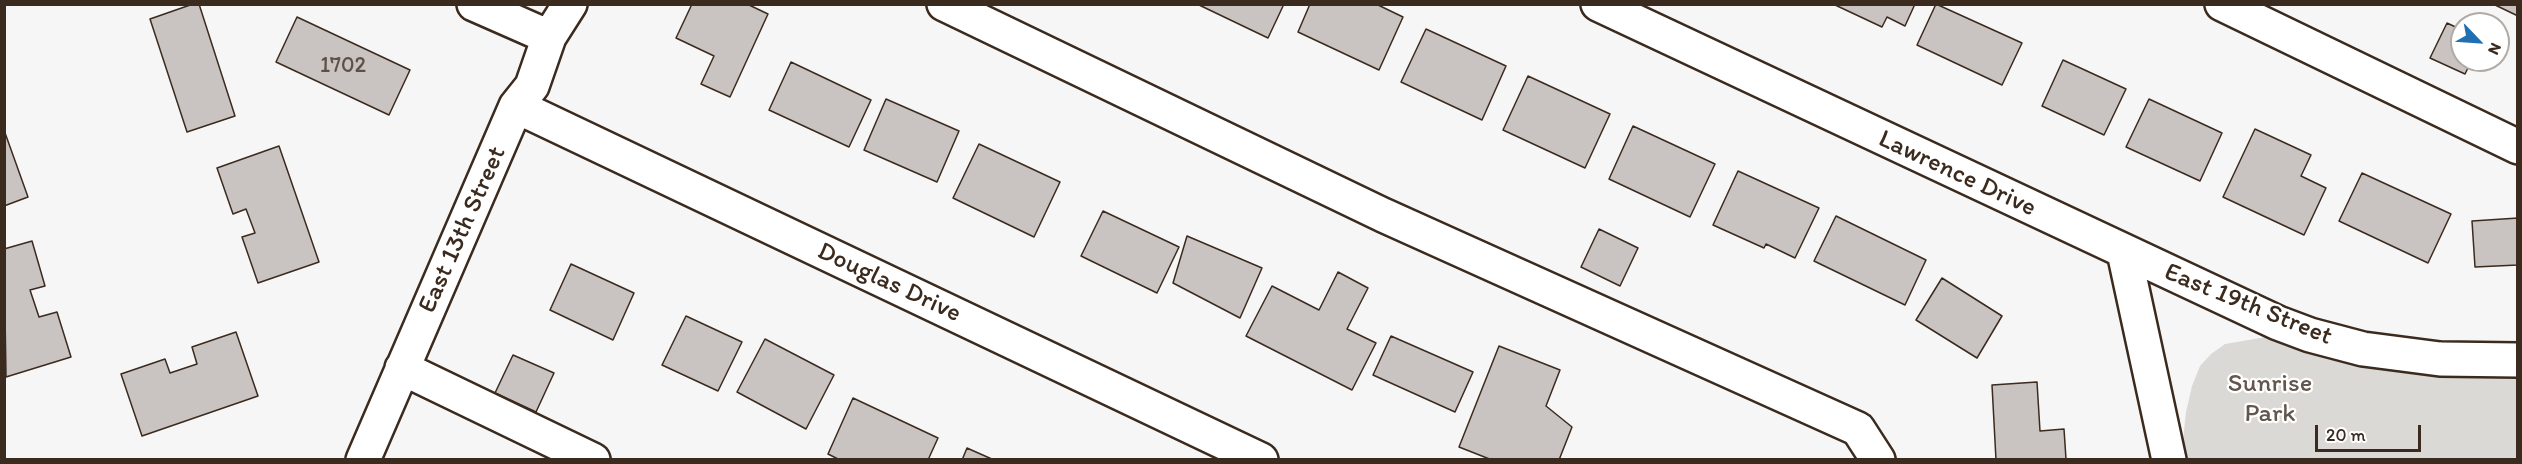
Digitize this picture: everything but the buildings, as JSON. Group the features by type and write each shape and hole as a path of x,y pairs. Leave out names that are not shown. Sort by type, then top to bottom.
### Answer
{"street":[{"path":"474,4 549,37"},
{"name":"East 13th Street","path":"363,459 516,106 532,86 549,37 570,4"},
{"path":"944,4 1383,215 1858,429 1878,459"},
{"name":"Lawrence Drive","path":"1598,4 2124,252"},
{"path":"2222,4 2517,147"},
{"name":"Douglas Drive","path":"516,106 1261,459"},
{"path":"2124,252 2169,459"},
{"name":"East 19th Street","path":"2124,252 2268,319 2310,335 2363,349 2440,359 2517,360"},
{"path":"402,368 593,459"}],"green space":[{"name":"Sunrise Park","path":"2266,337 2517,360 2517,459 2181,460 2186,412 2192,386 2200,366 2225,344"}]}
